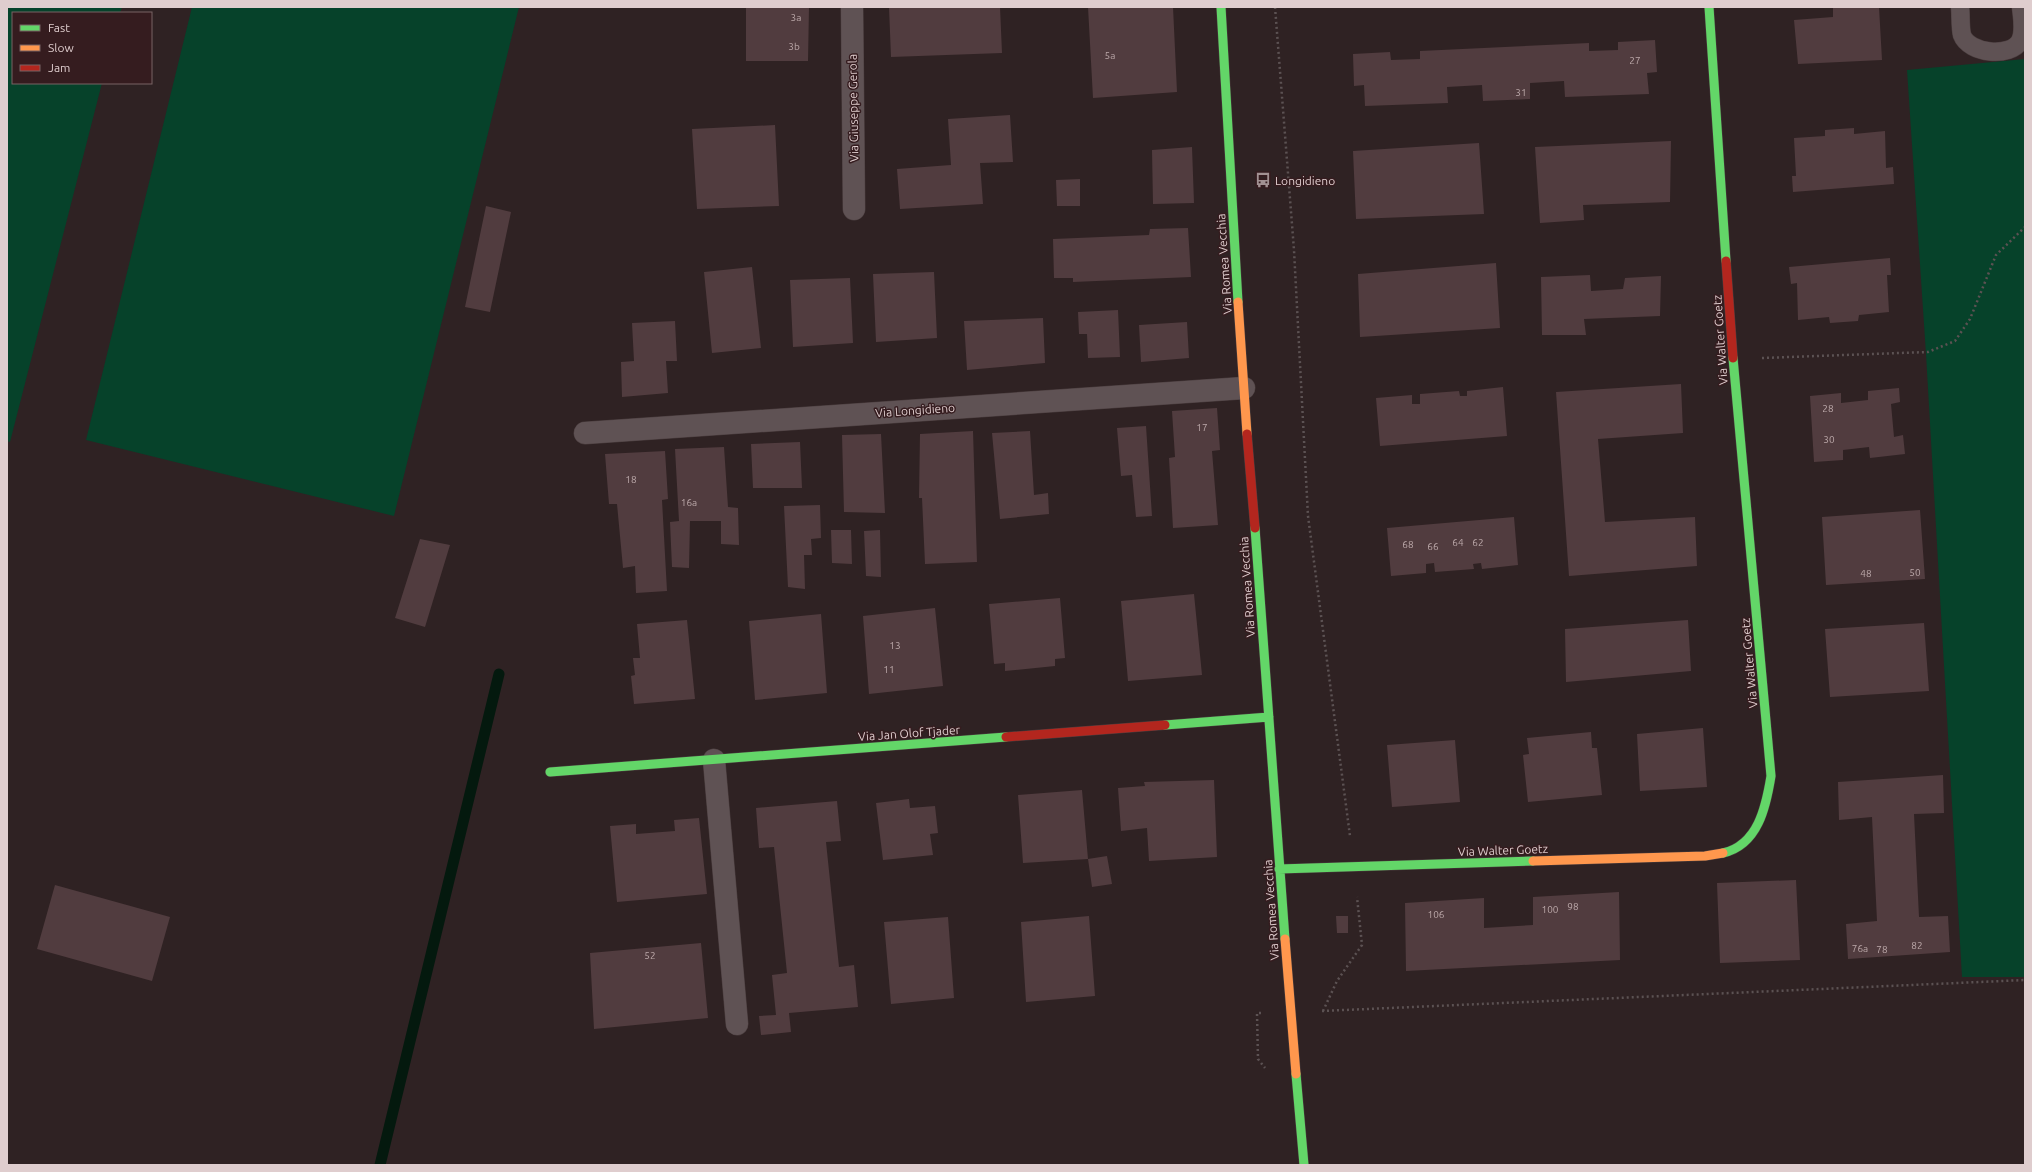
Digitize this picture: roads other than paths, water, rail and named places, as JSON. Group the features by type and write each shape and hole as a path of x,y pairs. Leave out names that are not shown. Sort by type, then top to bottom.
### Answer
{"street":[{"name":"Via Giuseppe Gerola","path":"852,7 854,209"},
{"name":"Via Romea Vecchia","path":"1222,7 1224,85 1244,388 1279,869 1304,1165"},
{"name":"Via Walter Goetz","path":"1279,869 1705,856 1732,850 1742,844 1753,833 1763,816 1771,776 1733,359 1709,7"},
{"name":"Via Longidieno","path":"585,432 1244,388"},
{"name":"Via Jan Olof Tjader","path":"550,772 1268,717"},
{"path":"714,760 736,1024"}],"lane":[{"path":"1960,7 1962,35 1969,45 1983,51 2009,50 2016,47 2021,40 2023,31 2021,7"}],"waterway":[{"path":"380,1165 499,674"}],"place":[{"name":"Longidieno","path":"1263,180"}]}
